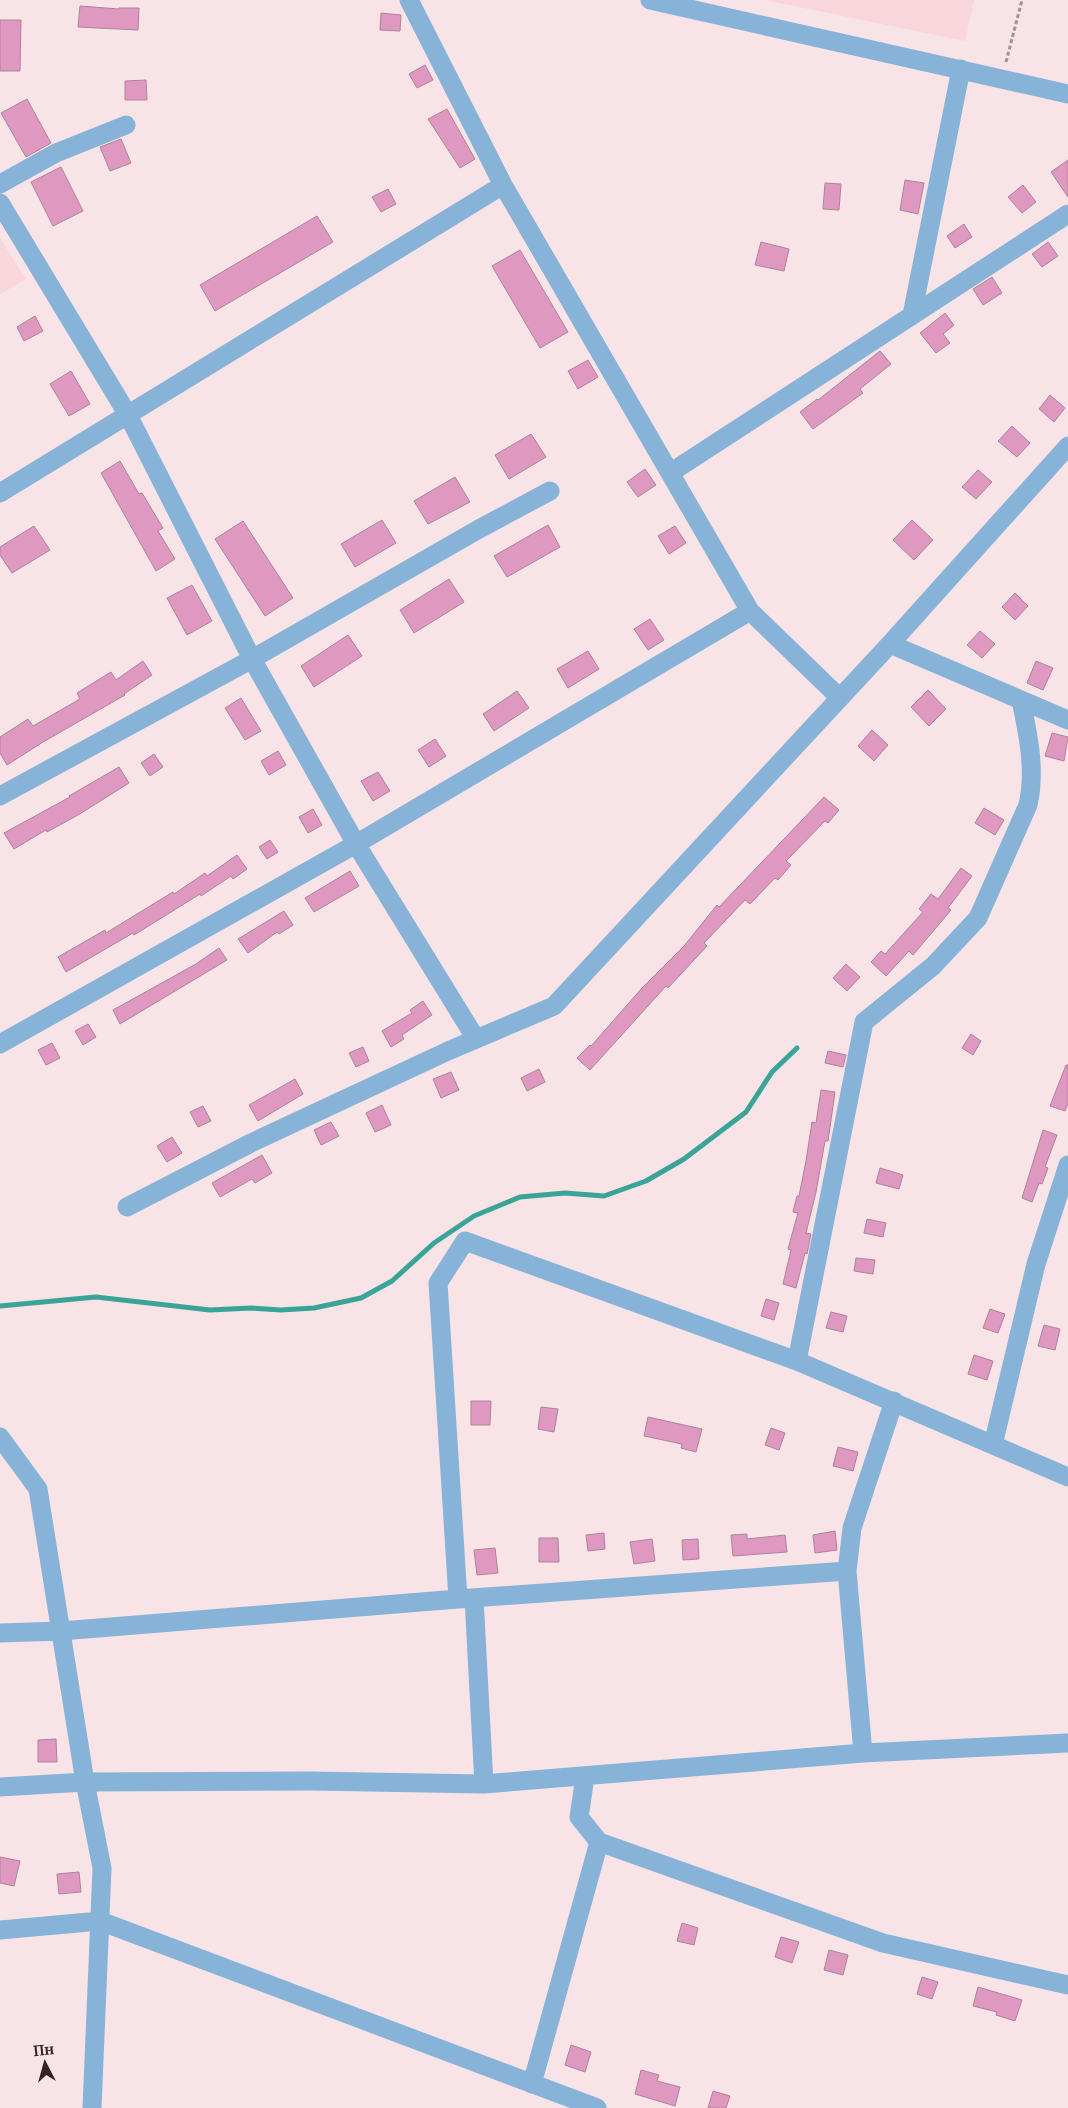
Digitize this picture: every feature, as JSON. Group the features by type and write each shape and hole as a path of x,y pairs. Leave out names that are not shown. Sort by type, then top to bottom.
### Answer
{"street":[{"path":"409,0 503,185 750,611 840,698"},
{"path":"650,0 1068,94"},
{"path":"912,315 961,70"},
{"path":"0,184 56,153 126,125"},
{"path":"0,493 503,185"},
{"path":"0,203 128,415 252,658 356,844 476,1039"},
{"path":"670,473 1068,214"},
{"path":"127,1207 251,1143 476,1039 554,1006 890,644 1068,446"},
{"path":"0,796 252,658 550,491"},
{"path":"0,1044 356,844 750,611"},
{"path":"890,644 1068,720"},
{"path":"797,1361 864,1022 933,966 978,918 1028,805 1032,786 1029,740 1021,700"},
{"path":"993,1445 1036,1264 1068,1164"},
{"path":"484,1784 438,1283 465,1241 797,1361 1068,1477"},
{"path":"863,1753 848,1571 852,1528 894,1402"},
{"path":"0,1436 38,1489 85,1782 102,1868 92,2108"},
{"path":"0,1633 61,1631 466,1598 848,1571"},
{"path":"0,1787 85,1782 311,1781 484,1784 863,1753 1068,1743"},
{"path":"585,1777 579,1817 599,1842 883,1943 1068,1984"},
{"path":"532,2084 599,1842"},
{"path":"0,1930 100,1920 597,2108"}],"path":[{"path":"1002,79 1022,0"}],"shaded area":[{"path":"765,0 974,0 965,41"},
{"path":"0,238 26,279 0,294"}],"building":[{"path":"80,6 119,9 139,8 138,30 78,27"},
{"path":"381,13 401,15 400,31 380,30"},
{"path":"0,20 21,20 20,71 0,71"},
{"path":"425,65 433,80 417,88 409,74"},
{"path":"146,80 147,100 125,100 125,81"},
{"path":"27,99 51,143 26,157 1,113"},
{"path":"447,109 475,159 460,168 428,119"},
{"path":"121,139 131,163 110,171 100,147"},
{"path":"1068,160 1068,197 1051,172"},
{"path":"61,167 83,211 53,226 31,182"},
{"path":"905,180 924,183 918,214 900,210"},
{"path":"825,183 841,184 839,210 823,209"},
{"path":"1023,185 1036,202 1022,213 1008,197"},
{"path":"388,189 396,204 381,212 372,197"},
{"path":"317,216 333,242 215,311 200,285"},
{"path":"964,224 972,237 955,248 947,236"},
{"path":"761,242 789,249 784,271 755,265"},
{"path":"1048,242 1058,256 1042,267 1032,254"},
{"path":"520,250 568,332 540,348 492,266"},
{"path":"992,277 1002,293 983,305 973,289"},
{"path":"945,313 954,325 943,334 950,343 936,353 920,333"},
{"path":"35,316 43,331 24,341 17,327"},
{"path":"880,351 891,364 860,389 863,393 813,429 800,412"},
{"path":"588,360 598,377 578,389 568,371"},
{"path":"71,371 90,404 69,416 50,384"},
{"path":"1050,395 1065,408 1054,422 1039,409"},
{"path":"1012,426 1030,443 1017,457 998,441"},
{"path":"531,434 546,457 509,479 495,455"},
{"path":"120,461 139,494 142,493 163,528 158,531 175,559 156,571 101,473"},
{"path":"645,469 656,485 638,497 627,482"},
{"path":"978,470 992,482 976,499 962,487"},
{"path":"455,477 470,502 428,524 414,501"},
{"path":"382,520 396,543 355,567 341,544"},
{"path":"912,520 933,540 914,560 893,540"},
{"path":"243,521 293,598 265,616 215,539"},
{"path":"548,525 560,547 507,577 494,556"},
{"path":"34,526 50,550 12,573 0,555 0,547"},
{"path":"675,526 686,543 669,554 658,536"},
{"path":"449,579 464,602 414,633 400,610"},
{"path":"192,585 212,621 187,635 167,598"},
{"path":"1015,593 1028,606 1015,620 1002,607"},
{"path":"650,619 664,640 648,650 634,629"},
{"path":"980,631 995,644 982,658 967,645"},
{"path":"348,635 362,656 314,687 301,666"},
{"path":"588,651 599,669 568,688 557,669"},
{"path":"143,661 152,675 125,695 7,765 0,753 0,737 28,719 33,726 80,699 77,693 111,672 116,680"},
{"path":"1036,661 1053,668 1043,690 1027,683"},
{"path":"928,690 946,709 929,726 911,707"},
{"path":"517,691 529,708 494,731 483,714"},
{"path":"241,698 261,731 245,740 225,708"},
{"path":"872,730 888,745 874,761 858,746"},
{"path":"1052,733 1068,737 1064,761 1045,756"},
{"path":"435,739 446,756 429,767 418,750"},
{"path":"278,751 286,765 269,775 261,761"},
{"path":"154,754 163,767 150,776 141,763"},
{"path":"119,767 129,783 78,815 47,832 46,830 14,849 4,833 70,797"},
{"path":"378,772 390,791 373,801 361,781"},
{"path":"824,797 839,810 828,823 825,821 786,861 791,865 778,880 775,878 750,904 745,900 704,943 707,946 668,988 666,986 590,1070 577,1058 591,1046 642,988 684,946 717,905 719,907"},
{"path":"984,808 1004,820 995,835 975,823"},
{"path":"313,809 322,825 308,833 299,817"},
{"path":"270,840 278,852 267,859 259,847"},
{"path":"237,855 247,869 233,879 231,876 134,935 133,933 66,972 58,957 105,930 106,933 173,892 174,894 205,873 207,876"},
{"path":"961,868 972,876 948,908 951,910 913,955 909,951 886,976 871,962 881,951 885,954 923,912 919,909 931,894 938,899"},
{"path":"350,871 359,886 314,912 305,898"},
{"path":"284,911 293,925 279,934 277,932 248,953 238,939"},
{"path":"219,948 227,960 120,1024 113,1010 196,964"},
{"path":"846,964 860,977 847,991 833,978"},
{"path":"423,1001 432,1015 402,1035 404,1039 391,1047 382,1031 412,1013 410,1010"},
{"path":"88,1024 96,1037 83,1045 75,1031"},
{"path":"971,1034 981,1041 973,1055 962,1048"},
{"path":"52,1043 60,1058 46,1065 38,1050"},
{"path":"363,1047 369,1061 356,1067 349,1053"},
{"path":"828,1051 846,1055 843,1067 825,1063"},
{"path":"1066,1065 1068,1065 1068,1104 1065,1111 1050,1106"},
{"path":"539,1069 545,1082 527,1091 521,1078"},
{"path":"451,1072 459,1090 441,1098 433,1079"},
{"path":"295,1079 303,1094 258,1121 249,1105"},
{"path":"821,1090 835,1092 828,1141 825,1141 816,1192 806,1233 811,1234 796,1288 783,1284 791,1250 788,1249 798,1213 793,1212 797,1196 799,1196 812,1122 816,1123"},
{"path":"382,1105 391,1125 375,1132 366,1113"},
{"path":"203,1106 211,1121 198,1127 190,1112"},
{"path":"331,1122 339,1136 321,1145 314,1130"},
{"path":"1043,1130 1057,1135 1045,1167 1048,1168 1042,1184 1039,1183 1032,1202 1022,1198"},
{"path":"172,1137 182,1153 167,1162 157,1146"},
{"path":"262,1155 272,1173 255,1183 252,1179 220,1197 212,1183"},
{"path":"880,1168 903,1175 899,1189 876,1183"},
{"path":"867,1219 886,1223 883,1237 864,1233"},
{"path":"856,1258 875,1260 873,1274 854,1271"},
{"path":"766,1299 779,1303 774,1320 761,1316"},
{"path":"990,1309 1005,1314 998,1333 983,1328"},
{"path":"831,1312 847,1316 843,1332 826,1328"},
{"path":"1044,1325 1060,1329 1055,1350 1038,1346"},
{"path":"974,1355 993,1361 987,1380 968,1374"},
{"path":"471,1401 491,1401 490,1425 471,1425"},
{"path":"541,1407 558,1409 554,1432 538,1429"},
{"path":"648,1417 702,1429 696,1452 681,1448 682,1444 644,1436"},
{"path":"771,1428 785,1433 779,1450 765,1445"},
{"path":"838,1447 858,1452 853,1471 833,1466"},
{"path":"835,1531 837,1550 815,1553 813,1535"},
{"path":"604,1533 605,1549 588,1551 586,1535"},
{"path":"747,1534 747,1539 785,1535 787,1552 733,1556 731,1535"},
{"path":"539,1538 558,1538 559,1562 539,1562"},
{"path":"652,1539 655,1561 634,1564 630,1542"},
{"path":"698,1539 699,1559 683,1560 682,1540"},
{"path":"495,1548 498,1573 477,1575 474,1550"},
{"path":"56,1739 57,1762 38,1762 38,1740"},
{"path":"0,1857 20,1861 14,1886 0,1883"},
{"path":"79,1872 81,1892 59,1894 57,1874"},
{"path":"682,1923 698,1928 694,1945 677,1941"},
{"path":"781,1937 799,1942 792,1963 775,1957"},
{"path":"829,1950 848,1955 843,1975 824,1970"},
{"path":"922,1977 938,1982 932,1999 917,1994"},
{"path":"978,1987 1022,2000 1015,2021 996,2015 997,2012 973,2006"},
{"path":"571,2045 591,2052 585,2072 565,2065"},
{"path":"641,2070 659,2075 657,2081 680,2087 675,2106 635,2094"},
{"path":"713,2091 730,2096 726,2108 708,2108"}],"waterway":[{"path":"0,1306 96,1297 210,1310 251,1308 281,1310 314,1308 361,1298 392,1281 434,1243 474,1216 520,1197 565,1193 604,1196 646,1181 684,1159 746,1112 772,1072 797,1048"}]}
